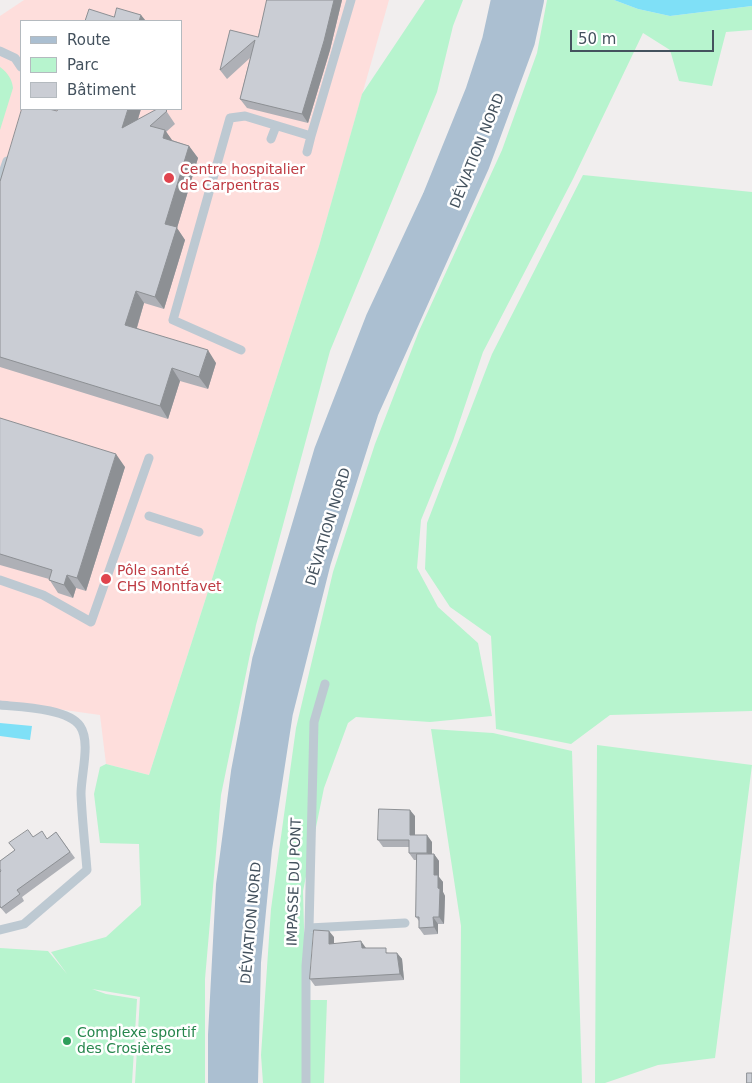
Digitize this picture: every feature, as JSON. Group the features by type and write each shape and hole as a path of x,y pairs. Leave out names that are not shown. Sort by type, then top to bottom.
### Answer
{"main road":[{"path":"491,0 489,9 499,27"},
{"name":"DÉVIATION NORD","path":"222,1083 222,1035 230,885 245,772 266,661 328,452 379,321 436,199 479,93 496,41 505,0"},
{"name":"DÉVIATION NORD","path":"244,1083 247,962 258,849 279,712 316,561 365,410 476,163 521,41 530,0"}],"lane":[{"path":"307,152 351,0"},
{"path":"0,51 16,58 20,65"},
{"path":"241,350 173,320 230,118 245,116 311,136"},
{"path":"271,139 276,126"},
{"path":"0,181 9,154"},
{"path":"0,580 43,594 91,622 149,458"},
{"path":"149,516 199,532"},
{"name":"IMPASSE DU PONT","path":"306,1083 306,966 309,928 314,722 325,684"},
{"path":"0,705 46,710 63,714 80,725 85,742 81,791 87,870 24,924 0,930"},
{"path":"309,928 406,924"}],"shaded area":[{"name":"Centre hospitalier de Carpentras","path":"24,0 389,0 319,246 149,775 106,764 100,715 0,701 0,16"}],"green space":[{"path":"425,0 463,0 453,26 437,92 330,351 256,625 221,795 205,979 205,1083 135,1083 140,997 92,989 106,994 137,999 132,1083 0,1083 0,948 48,951 67,974 51,952 106,937 141,905 139,844 100,843 94,794 100,767 106,764 149,775 319,246 362,94"},
{"path":"547,0 614,0 638,9 670,16 752,6 752,30 726,32 712,86 679,81 670,50 643,33 573,179 483,352 453,441 421,520 417,568 438,607 478,643 492,716 430,722 356,717 348,723 324,788 303,891 306,1000 327,1000 324,1083 263,1083 261,1055 271,909 296,728 333,572 375,444 419,331 502,150 537,53"},
{"path":"0,67 9,76 13,88 0,130"},
{"path":"583,175 752,192 752,711 610,715 571,744 496,729 491,636 450,607 425,569 427,523 492,354"},
{"path":"431,729 493,733 572,751 582,1083 460,1083 461,926"},
{"path":"597,745 752,765 715,1058 658,1065 605,1083 595,1083"}],"water":[{"path":"614,0 752,0 752,6 670,16 638,9"},
{"path":"0,723 32,726 30,740 0,736"}],"building":[{"path":"267,0 334,0 302,114 240,99 255,40 220,70 230,30 258,37"},
{"path":"117,8 141,15 139,20 85,20 89,9 114,17"},
{"path":"22,110 128,110 122,128 155,110 166,110 150,126 165,130 163,138 189,146 165,224 177,227 155,297 136,291 125,325 208,350 199,377 172,368 160,406 0,357 0,182"},
{"path":"0,418 116,454 77,578 67,575 64,585 49,580 52,570 0,554"},
{"path":"379,809 410,810 410,835 427,835 427,853 409,853 409,840 378,840"},
{"path":"28,830 33,837 42,831 47,839 56,832 70,852 17,890 20,894 1,908 0,861 15,850 9,843"},
{"path":"417,854 434,854 434,875 438,875 438,888 440,889 439,917 433,917 434,927 419,928 419,917 416,917"},
{"path":"314,930 329,931 329,944 361,941 362,948 386,948 386,953 397,953 400,974 310,979"},
{"path":"747,1073 752,1073 752,1083 747,1083"}],"place":[{"name":"Centre hospitalier de Carpentras","path":"169,178"},
{"name":"Pôle santé CHS Montfavet","path":"106,579"},
{"name":"Complexe sportif des Crosières","path":"67,1041"}]}
